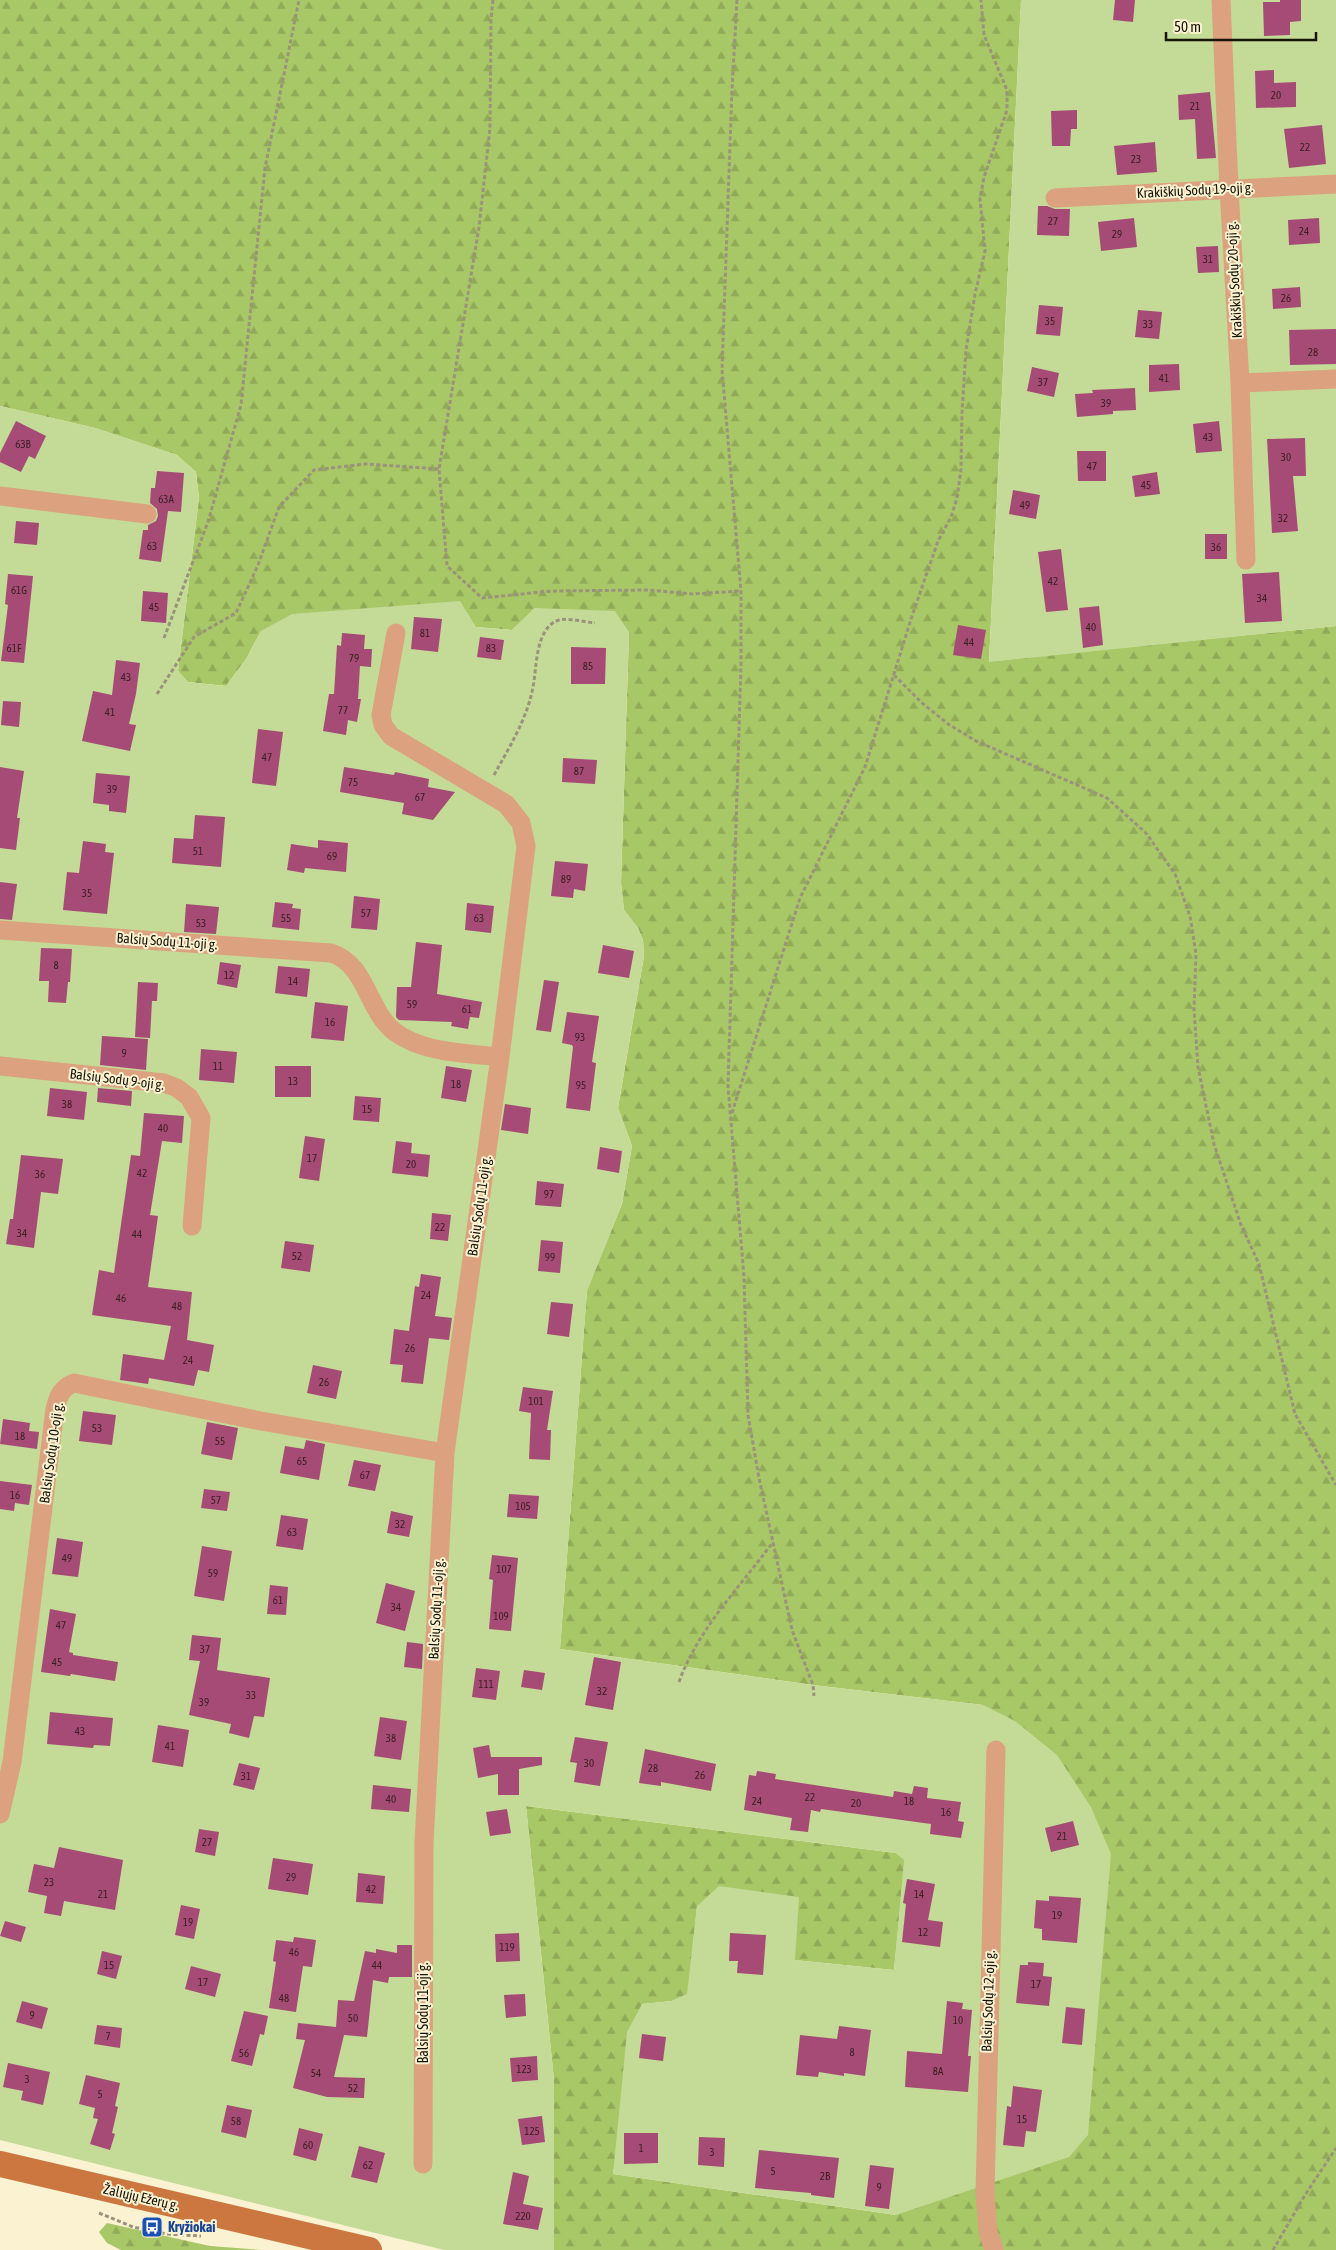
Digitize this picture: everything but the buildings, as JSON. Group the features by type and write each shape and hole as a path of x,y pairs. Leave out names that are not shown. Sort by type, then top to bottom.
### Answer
{"main road":[{"name":"Žaliųjų Ežerų g.","path":"0,2164 369,2250"}],"street":[{"name":"Krakiškių Sodų 20-oji g.","path":"1221,0 1240,383 1246,560"},
{"name":"Krakiškių Sodų 19-oji g.","path":"1055,198 1336,184"},
{"path":"1240,383 1336,379"},
{"path":"0,496 148,514"},
{"name":"Balsių Sodų 11-oji g.","path":"396,633 381,715 383,725 391,736 506,804 522,823 526,846 500,1058 445,1453 424,1842 423,2164"},
{"name":"Balsių Sodų 11-oji g.","path":"0,930 331,953 342,957 356,971 383,1019 394,1032 410,1041 434,1048 500,1058"},
{"name":"Balsių Sodų 9-oji g.","path":"0,1066 164,1083 177,1088 189,1097 201,1118 192,1226"},
{"name":"Balsių Sodų 10-oji g.","path":"0,1814 12,1762 55,1409 57,1399 67,1386 74,1382 261,1421 445,1453"},
{"name":"Balsių Sodų 12-oji g.","path":"994,2250 988,2231 985,2183 996,1750"}],"path":[{"path":"164,638 208,522 241,405 265,168 299,0"},
{"path":"493,0 491,19 490,128 479,227 439,469 447,566 482,598 552,591 648,590 693,594 740,591"},
{"path":"737,0 722,370 740,591 741,664 728,1086 744,1277 748,1415 792,1630 813,1685 814,1696"},
{"path":"731,1116 800,898 865,767 911,619 938,540 951,517 957,498 962,470 962,413 966,350 975,294 985,251 980,199 984,177 1008,110 1007,90 984,35 981,0"},
{"path":"157,694 194,637 236,613 258,565 279,507 314,470 366,464 439,469"},
{"path":"485,792 521,725 528,708 541,641 546,629 561,619 595,623"},
{"path":"894,675 921,702 976,742 1107,798 1146,833 1175,874 1190,916 1196,954 1194,1009 1198,1067 1214,1144 1242,1225 1259,1264 1295,1414 1336,1485"},
{"path":"679,1682 684,1668 717,1615 773,1542"},
{"path":"1273,2250 1305,2195 1336,2148"}],"green space":[{"path":"0,0 1021,0 989,661 1336,626 1336,2250 554,2250 554,2080 526,1806 896,1853 905,1860 894,1970 794,1960 798,1897 697,1906 688,1994 672,2001 642,2004 613,2174 896,2215 983,1705 813,1685 560,1649 587,1290 622,1204 632,1146 618,1108 644,956 643,940 638,928 624,910 621,883 629,633 535,608 512,630 476,627 261,631 246,659 226,686 188,682 178,671 199,498 196,472 177,455 95,428 0,406"},
{"path":"1021,0 1336,0 1336,626 989,662"},
{"path":"0,406 95,428 177,455 196,472 199,498 178,671 188,682 226,686 246,659 261,631 292,614 460,601 476,627 512,630 535,608 615,611 629,632 621,883 624,910 638,928 643,940 644,956 618,1107 632,1146 622,1204 587,1291 560,1649 813,1685 983,1705 1015,1721 1057,1755 1091,1807 1111,1854 1088,2135 1069,2157 896,2215 613,2174 627,2032 642,2004 672,2001 687,1994 697,1906 719,1886 799,1897 795,1960 894,1970 904,1860 896,1853 526,1806 554,2080 554,2250 444,2250 0,2140"},
{"path":"107,2223 210,2246 262,2250 121,2250 107,2243 99,2232"}],"place":[{"name":"Kryžiokai","path":"152,2227"}]}
